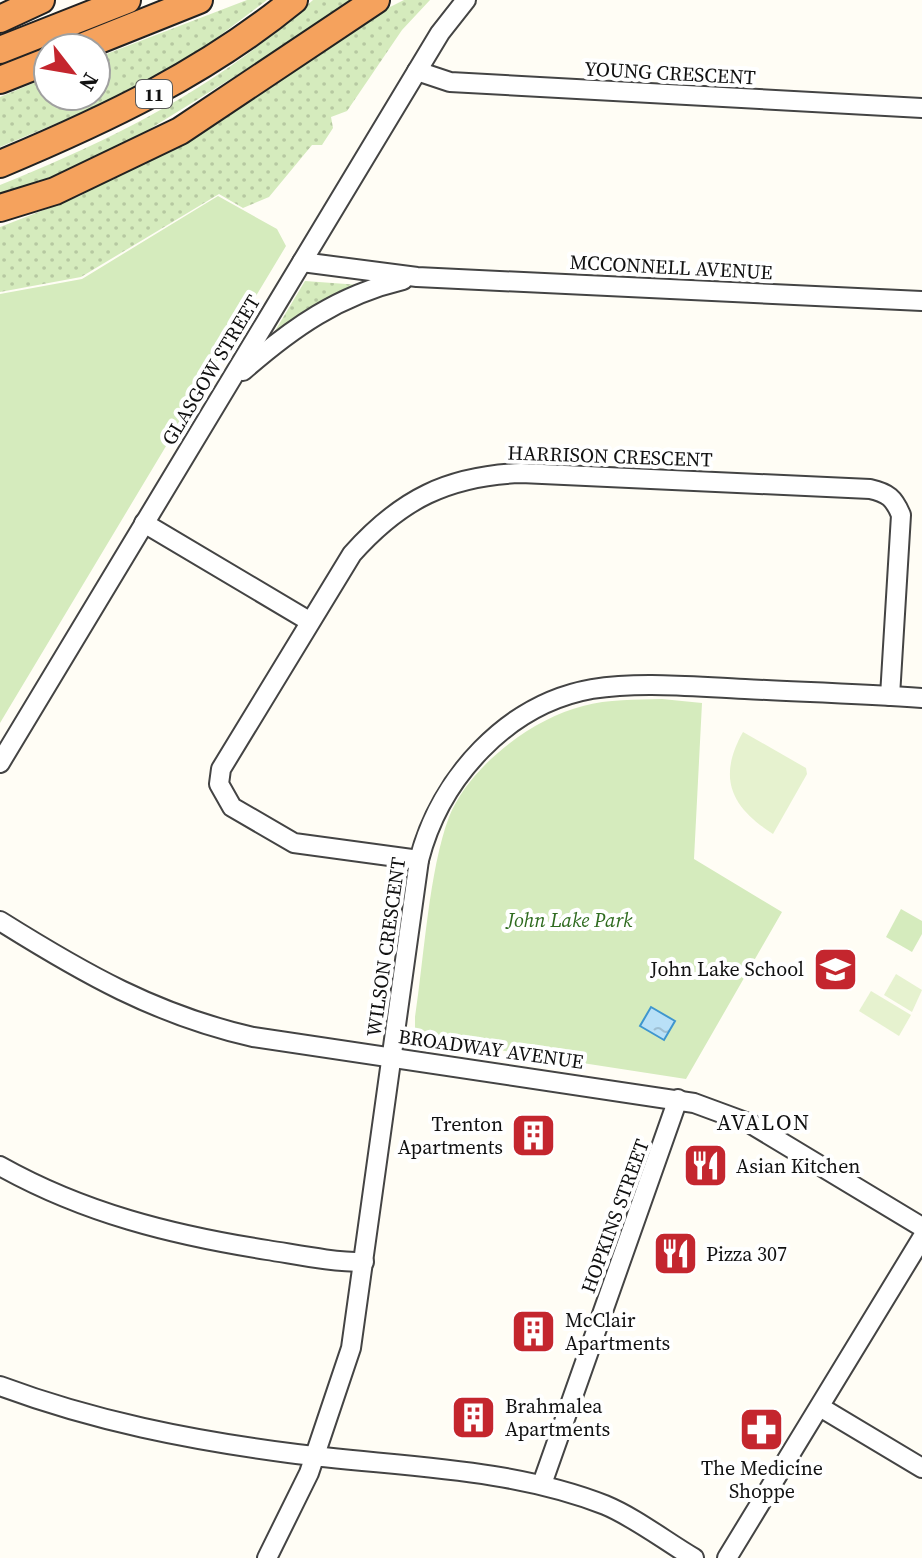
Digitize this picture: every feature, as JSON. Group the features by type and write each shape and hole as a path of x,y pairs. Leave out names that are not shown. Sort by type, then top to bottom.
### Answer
{"highway":[{"path":"0,19 41,0"},
{"path":"0,50 127,0"},
{"path":"112,35 199,0"},
{"name":"11","path":"0,164 126,109 181,80 222,54 294,0"},
{"path":"0,208 55,191 180,131 376,0"},
{"path":"0,80 32,67"}],"street":[{"name":"GLASGOW STREET","path":"0,763 417,71 464,1"},
{"name":"YOUNG CRESCENT","path":"417,71 450,82 922,108"},
{"name":"MCCONNELL AVENUE","path":"302,262 417,277 922,301"},
{"name":"MCCONNELL AVENUE","path":"230,382 285,334 327,307 366,289 417,277"},
{"name":"HARRISON CRESCENT","path":"419,860 294,843 232,807 222,794 221,769 352,554 374,529 412,501 447,483 486,475 521,473 870,489 887,493 896,501 901,515 890,696"},
{"path":"144,523 309,621"},
{"name":"WILSON CRESCENT","path":"267,1558 316,1455 349,1359 419,860 432,820 450,788 476,755 536,708 568,695 635,685 922,698"},
{"name":"BROADWAY AVENUE","path":"0,921 98,980 192,1022 253,1037 678,1099 751,1124 922,1227"},
{"name":"HOPKINS STREET","path":"542,1484 678,1099"},
{"path":"0,1166 47,1190 134,1224 195,1239 364,1262"},
{"path":"727,1558 922,1238"},
{"path":"0,1386 59,1408 143,1430 542,1484 609,1507 694,1558"},
{"path":"820,1407 922,1468"}],"green space":[{"path":"247,0 267,0 206,46 112,100 112,52"},
{"path":"313,0 358,0 106,156 0,200 0,185 85,148 204,84 278,31"},
{"path":"404,0 430,0 402,30 347,111 331,117 333,128 322,145 312,145 269,197 243,208 219,194 81,277 0,292 0,227 80,196 364,20"},
{"path":"32,84 32,112 84,112 0,147 0,97"},
{"path":"218,196 277,229 286,246 0,723 0,294 82,279"},
{"path":"305,281 360,285 316,304 275,331"},
{"name":"John Lake Park","path":"662,699 702,703 694,859 782,912 686,1079 420,1038 415,1031 415,1017 428,915 442,838 458,798 486,763 504,748 563,712 602,702"},
{"path":"743,732 806,768 807,774 773,834 747,813 732,790 731,764"},
{"path":"901,909 922,921 922,934 912,952 886,937"},
{"path":"896,974 922,990 912,1012 884,995"},
{"path":"871,991 911,1015 899,1036 859,1011"}],"water":[{"path":"651,1007 675,1021 664,1040 640,1026"}],"place":[{"name":"John Lake School","path":"835,969"},
{"name":"Trenton Apartments","path":"534,1136"},
{"name":"Asian Kitchen","path":"705,1166"},
{"name":"Pizza 307","path":"675,1254"},
{"name":"McClair Apartments","path":"534,1332"},
{"name":"Brahmalea Apartments","path":"474,1418"},
{"name":"The Medicine Shoppe","path":"762,1429"}],"district":[{"name":"AVALON","path":"764,1122"}]}
